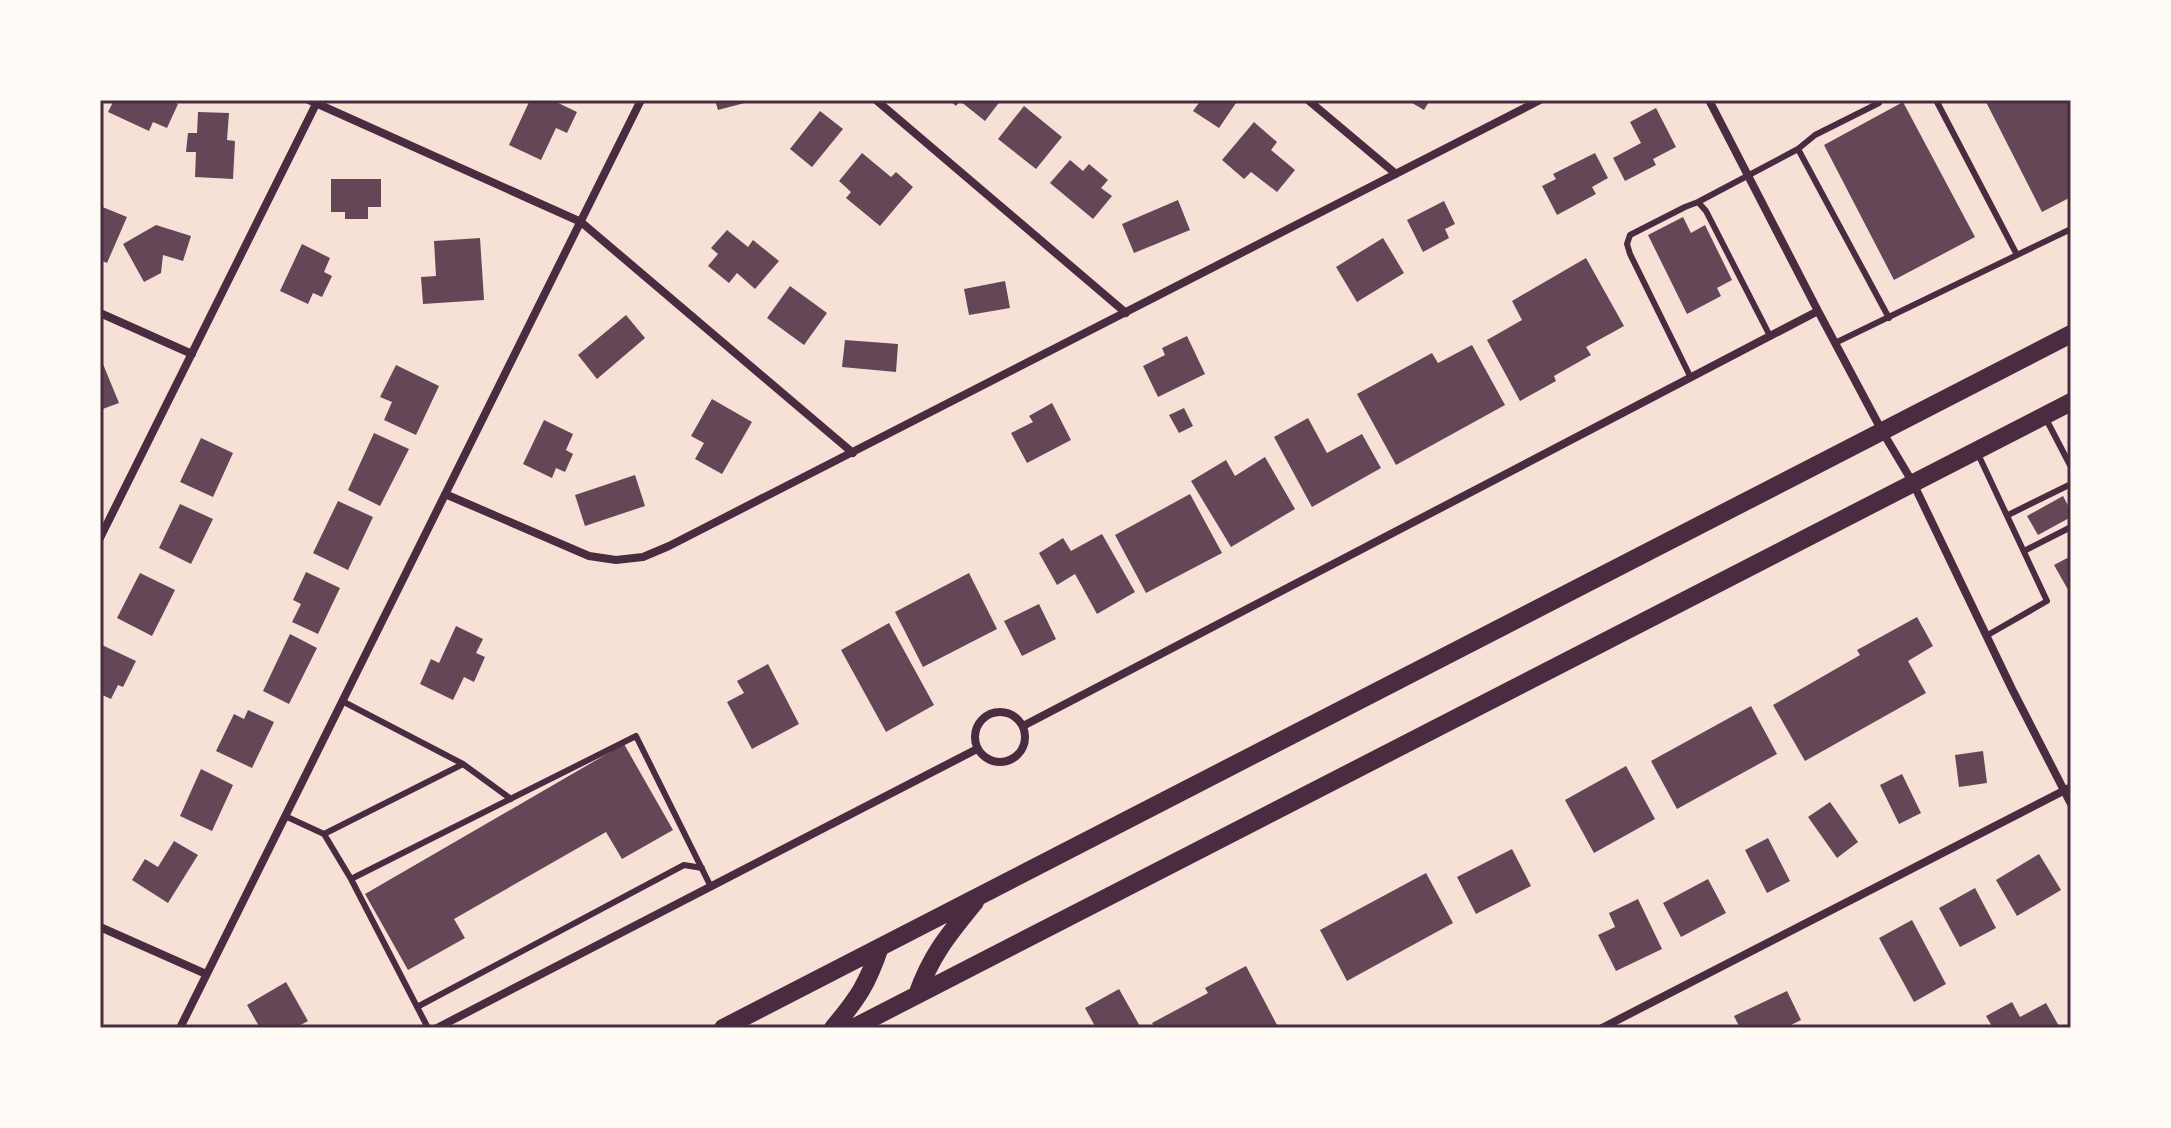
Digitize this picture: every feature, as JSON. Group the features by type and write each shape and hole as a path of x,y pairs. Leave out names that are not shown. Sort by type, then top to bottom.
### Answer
{"main road":[{"path":"723,1028 2071,334"},
{"path":"853,1028 2071,402"},
{"path":"917,995 926,969 940,946 979,896"},
{"path":"833,1028 861,995 880,947"}],"street":[{"path":"180,1028 641,100"},
{"path":"876,100 1126,313"},
{"path":"1308,100 1396,174"},
{"path":"445,494 589,556 616,560 643,557 853,453 1540,100"},
{"path":"1709,100 1835,343 1913,483 1986,636 2068,789 2071,804"},
{"path":"100,538 315,101 581,222 853,453"},
{"path":"1023,726 1818,311"},
{"path":"100,313 192,354"},
{"path":"1001,711 1009,713 1023,726 1023,748 1011,760 994,762 977,749 974,737 976,728 985,715 1001,711"},
{"path":"437,1028 977,749"},
{"path":"1602,1028 2068,789"},
{"path":"100,927 206,974"}],"lane":[{"path":"1942,100 1937,102 2017,255"},
{"path":"1691,378 1630,254 1627,244 1630,235 1748,176 1798,149 1815,135 1879,103"},
{"path":"1798,149 1889,318"},
{"path":"1698,202 1706,211 1770,336"},
{"path":"1835,343 2071,229"},
{"path":"2045,416 2071,467"},
{"path":"1976,451 2047,601 1986,636"},
{"path":"2008,515 2071,484"},
{"path":"2024,551 2071,527"},
{"path":"342,701 463,764 511,799"},
{"path":"351,879 636,736 711,887"},
{"path":"324,834 463,764"},
{"path":"285,816 324,834 351,879 428,1028"},
{"path":"417,1007 684,865 702,868"}],"building":[{"path":"114,100 170,100 178,104 167,128 153,122 149,131 108,112"},
{"path":"530,100 552,100 577,112 567,133 556,128 541,160 509,145"},
{"path":"715,100 752,100 752,101 718,110"},
{"path":"949,100 1001,100 985,121 960,101 956,106"},
{"path":"1201,100 1238,100 1219,128 1193,111"},
{"path":"1407,100 1430,100 1424,110"},
{"path":"1985,100 2071,100 2071,197 2042,212"},
{"path":"1903,102 1975,237 1894,280 1824,145"},
{"path":"1024,106 1062,137 1036,169 998,139"},
{"path":"1656,108 1676,147 1653,159 1656,165 1625,181 1613,158 1641,143 1630,122"},
{"path":"820,111 843,129 812,167 790,149"},
{"path":"198,112 229,113 227,140 235,141 233,179 195,177 196,152 186,152 188,133 197,133"},
{"path":"1254,122 1277,142 1271,150 1295,170 1277,192 1251,172 1244,179 1222,160"},
{"path":"862,153 891,177 896,172 913,187 880,226 846,198 851,192 839,181"},
{"path":"1595,153 1608,178 1592,187 1596,194 1557,215 1542,186 1556,179 1553,174"},
{"path":"1070,160 1083,171 1089,164 1108,180 1101,188 1112,196 1093,219 1050,183"},
{"path":"331,179 381,179 381,207 368,207 368,219 345,219 345,212 331,212"},
{"path":"1178,200 1190,230 1134,253 1122,224"},
{"path":"1444,201 1455,224 1445,229 1449,238 1423,252 1407,220"},
{"path":"100,206 127,217 107,263 100,260"},
{"path":"1683,217 1691,233 1705,225 1732,280 1717,288 1721,296 1687,314 1648,235"},
{"path":"156,225 191,236 183,261 163,255 161,273 144,282 123,244"},
{"path":"727,230 748,247 753,240 779,261 755,289 737,273 729,283 708,266 718,254 711,248"},
{"path":"480,238 484,300 423,304 421,277 436,276 434,241"},
{"path":"1383,238 1404,273 1357,302 1336,267"},
{"path":"302,244 330,258 324,272 332,276 322,297 313,293 308,304 280,291"},
{"path":"1586,258 1624,326 1586,347 1591,355 1554,376 1556,381 1520,401 1487,340 1522,320 1512,301"},
{"path":"1005,281 1010,308 969,315 964,289"},
{"path":"790,286 827,313 804,345 767,318"},
{"path":"626,315 645,338 597,379 578,355"},
{"path":"1187,336 1205,374 1158,397 1143,366 1165,355 1162,348"},
{"path":"845,340 898,344 896,372 842,367"},
{"path":"1472,345 1505,405 1396,465 1357,394 1432,353 1438,363"},
{"path":"103,364 119,403 100,410 100,365"},
{"path":"396,365 439,386 416,435 384,420 392,402 380,397"},
{"path":"712,399 752,422 722,474 695,459 704,443 691,436"},
{"path":"1052,403 1071,440 1027,463 1011,433 1033,422 1029,416"},
{"path":"1184,408 1193,426 1179,433 1169,415"},
{"path":"1308,418 1327,453 1362,434 1381,468 1312,507 1274,437"},
{"path":"544,420 573,434 566,450 573,454 565,472 556,468 552,478 523,464"},
{"path":"374,433 409,449 380,506 348,490"},
{"path":"201,438 233,453 213,497 180,482"},
{"path":"1265,457 1295,509 1231,547 1191,481 1226,460 1235,476"},
{"path":"635,475 645,506 585,526 575,495"},
{"path":"1190,494 1222,553 1146,593 1115,535"},
{"path":"2063,496 2071,517 2038,535 2027,516"},
{"path":"338,501 373,517 348,570 313,553"},
{"path":"180,504 213,519 191,564 159,548"},
{"path":"1102,534 1135,592 1097,614 1075,574 1057,585 1039,553 1063,538 1071,551"},
{"path":"2071,556 2071,595 2054,565"},
{"path":"306,572 340,588 318,634 292,622 301,604 293,600"},
{"path":"140,573 175,590 152,636 117,618"},
{"path":"969,573 997,629 923,667 895,612"},
{"path":"1039,604 1056,639 1022,656 1004,621"},
{"path":"1917,617 1933,646 1908,661 1926,693 1805,761 1773,705 1860,655 1857,650"},
{"path":"889,623 934,705 886,732 841,650"},
{"path":"456,626 483,639 476,653 485,657 474,682 464,677 453,700 420,684 431,659 439,663"},
{"path":"290,634 317,648 289,704 263,691"},
{"path":"102,645 136,661 123,687 118,685 111,699 100,694"},
{"path":"768,664 799,724 752,749 727,702 744,693 737,681"},
{"path":"1751,706 1777,754 1677,809 1651,761"},
{"path":"248,710 274,722 252,768 216,751 234,714 244,719"},
{"path":"624,744 673,830 622,859 606,832 454,919 465,938 408,970 365,894"},
{"path":"1983,751 1987,783 1959,787 1955,755"},
{"path":"1626,766 1655,819 1594,853 1565,800"},
{"path":"201,769 233,785 212,831 180,816"},
{"path":"1902,774 1921,813 1899,824 1880,785"},
{"path":"1830,802 1858,842 1837,858 1808,817"},
{"path":"1768,838 1790,881 1767,893 1745,850"},
{"path":"174,841 198,855 168,903 132,880 145,859 158,867"},
{"path":"1512,849 1531,886 1476,914 1457,877"},
{"path":"2039,854 2061,890 2017,916 1996,880"},
{"path":"1426,873 1453,923 1347,981 1320,930"},
{"path":"1708,879 1726,913 1681,937 1663,903"},
{"path":"1975,888 1996,928 1960,947 1939,908"},
{"path":"1638,899 1662,949 1616,971 1598,935 1615,927 1609,913"},
{"path":"1912,920 1946,984 1914,1002 1879,938"},
{"path":"1246,966 1277,1025 1272,1028 1155,1028 1152,1023 1208,993 1205,988"},
{"path":"286,982 308,1021 295,1028 260,1028 247,1005"},
{"path":"1119,989 1141,1028 1096,1028 1085,1008"},
{"path":"1787,991 1801,1020 1785,1028 1740,1028 1734,1016"},
{"path":"2012,1002 2020,1017 2046,1003 2060,1028 1993,1028 1986,1016"}]}
